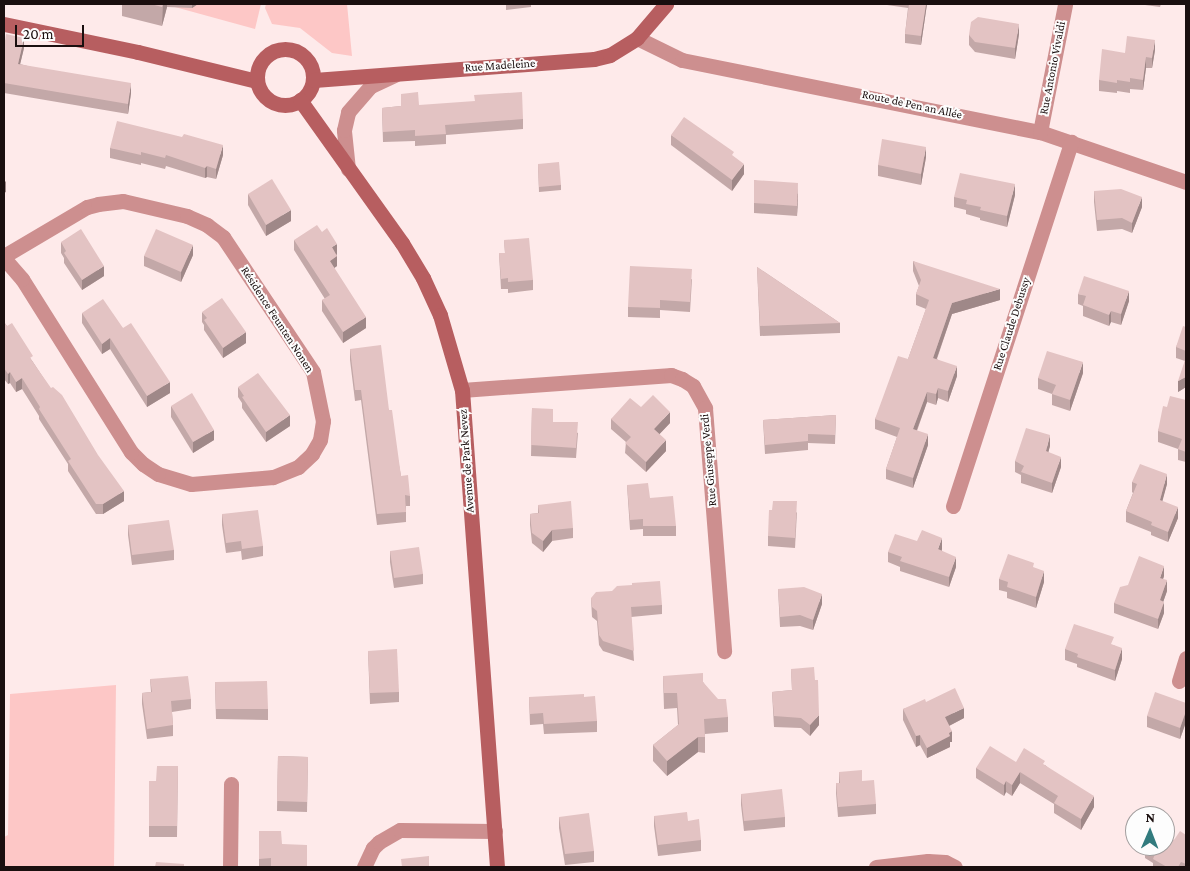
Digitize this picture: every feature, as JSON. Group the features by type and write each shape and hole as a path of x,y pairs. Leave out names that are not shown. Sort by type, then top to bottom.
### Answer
{"main road":[{"name":"Rue Madeleine","path":"314,80 594,59 610,55 637,38 666,4"},
{"path":"4,24 138,52 257,81"},
{"path":"279,48 297,50 310,62 314,80 306,96 300,100 290,105 272,103 259,91 255,73 263,57 279,48"},
{"name":"Avenue de Park Nevez","path":"300,100 402,243 423,278 440,315 462,390 497,867"}],"street":[{"name":"Rue Antonio Vivaldi","path":"1040,132 1065,4"},
{"name":"Route de Pen an Allée","path":"637,38 682,60 1040,132 1186,182"},
{"path":"348,169 344,130 348,112 371,86 400,73"},
{"name":"Rue Claude Debussy","path":"953,506 1071,142"},
{"name":"Résidence Feunten Nonen","path":"123,201 187,216 207,224 223,237 313,372 323,421 320,440 312,454 298,467 274,477 191,484 158,474 143,464 131,452 22,279 4,257 87,207 98,204 123,201"},
{"name":"Rue Giuseppe Verdi","path":"462,390 671,375 693,386 705,408 724,651"},
{"path":"1178,681 1186,658"},
{"path":"230,867 231,784"},
{"path":"364,867 373,848 379,842 400,830 495,831"},
{"path":"876,867 928,861 945,862 955,867"}],"shaded area":[{"path":"164,4 261,4 255,29"},
{"path":"266,4 347,4 352,56 332,53 300,28 272,24 265,8"},
{"path":"116,685 114,867 4,867 4,837 8,835 10,694"}],"building":[{"path":"151,4 163,4 162,7"},
{"path":"909,4 926,4 921,36 905,34"},
{"path":"978,17 1019,24 1015,48 975,42 969,35 971,22"},
{"path":"6,34 24,38 18,64 131,83 128,104 4,83"},
{"path":"1127,36 1155,40 1152,58 1146,57 1143,80 1130,78 1130,82 1117,80 1117,83 1099,80 1102,49 1125,53"},
{"path":"418,92 419,105 475,101 474,95 522,92 523,119 445,125 446,134 415,136 415,130 383,132 382,108 401,106 401,94"},
{"path":"684,117 734,152 732,155 744,164 732,180 671,135"},
{"path":"117,121 182,137 184,134 223,145 216,169 207,166 205,168 166,155 165,158 141,152 141,155 110,148"},
{"path":"882,139 926,147 921,174 878,165"},
{"path":"559,162 561,185 539,187 538,164"},
{"path":"960,173 1015,184 1007,216 980,210 981,207 966,204 967,200 954,197"},
{"path":"272,179 291,210 266,225 248,194"},
{"path":"754,180 798,183 797,206 754,203"},
{"path":"1121,189 1142,197 1132,223 1122,218 1097,220 1094,191"},
{"path":"317,225 322,232 327,228 337,244 332,247 337,256 330,261 366,317 343,332 322,300 330,295 294,240"},
{"path":"81,229 104,266 82,280 64,253 66,251 61,242"},
{"path":"156,229 193,245 181,272 144,256"},
{"path":"529,238 533,280 508,282 508,278 501,279 499,253 505,253 504,240"},
{"path":"913,261 1000,289 952,303 933,358 957,366 948,391 938,388 936,394 927,392 913,429 928,434 913,478 886,469 900,428 875,419 898,356 908,359 929,300 916,294 921,280"},
{"path":"630,266 692,269 690,302 660,300 660,308 628,307"},
{"path":"757,267 840,323 760,326"},
{"path":"1084,276 1129,291 1121,314 1111,311 1109,315 1083,305 1086,296 1078,294"},
{"path":"222,298 246,332 223,348 204,320 207,318 202,312"},
{"path":"103,299 123,328 131,323 170,382 147,396 110,338 102,344 82,313"},
{"path":"4,322 7,326 12,323 33,356 30,358 51,388 53,387 62,395 98,455 124,491 103,504 96,504 68,461 71,459 22,378 16,382 10,372 8,374 4,368"},
{"path":"1183,326 1186,327 1186,351 1176,347"},
{"path":"381,345 389,410 392,410 401,476 408,475 410,496 405,495 406,512 377,514 361,390 355,390 350,349"},
{"path":"1047,351 1083,362 1070,400 1052,394 1056,385 1038,378"},
{"path":"1186,357 1186,377 1178,381"},
{"path":"258,373 290,415 266,432 242,397 244,396 238,387"},
{"path":"192,393 214,430 193,442 171,406"},
{"path":"653,395 670,412 654,429 666,440 646,462 625,443 631,437 611,419 630,398 641,407"},
{"path":"1170,396 1186,400 1186,452 1178,449 1182,439 1158,431 1163,406 1167,407"},
{"path":"532,408 553,409 553,422 578,422 576,448 531,445"},
{"path":"836,415 835,435 808,434 808,441 765,445 763,420"},
{"path":"1026,428 1050,435 1046,451 1061,457 1052,483 1021,472 1024,466 1015,461"},
{"path":"1140,464 1167,474 1160,500 1178,507 1168,532 1151,525 1152,522 1126,511 1137,484 1132,482"},
{"path":"648,483 650,498 673,496 676,526 643,526 643,519 630,520 627,485"},
{"path":"571,501 573,528 552,530 543,541 532,533 530,514 539,513 538,505"},
{"path":"773,501 797,501 795,538 768,536 769,510 772,510"},
{"path":"258,510 263,546 242,549 241,541 226,543 222,514"},
{"path":"169,520 174,550 132,555 128,525"},
{"path":"922,530 942,538 938,549 956,557 949,577 900,561 902,557 888,552 895,534 917,541"},
{"path":"419,547 423,574 394,578 390,551"},
{"path":"1008,554 1034,563 1033,567 1044,571 1036,597 1007,587 1008,582 999,579"},
{"path":"1139,556 1164,566 1160,578 1167,580 1160,600 1164,602 1158,619 1114,603 1120,587 1128,585"},
{"path":"660,581 662,605 631,607 634,651 603,641 599,635 597,611 592,607 591,598 596,592 612,591 617,586 632,585 632,583"},
{"path":"804,587 822,594 813,620 800,615 780,617 778,589"},
{"path":"1074,624 1114,637 1111,644 1122,648 1115,670 1077,657 1078,654 1065,649"},
{"path":"397,649 399,692 370,693 368,651"},
{"path":"814,667 815,680 818,680 819,715 810,725 801,718 774,716 772,692 792,690 791,669"},
{"path":"703,673 703,682 718,699 726,699 728,717 704,719 705,737 698,737 667,761 653,745 679,724 677,693 664,693 663,676"},
{"path":"188,676 191,699 171,701 173,725 147,729 142,693 152,692 150,679"},
{"path":"267,681 268,709 216,709 215,682"},
{"path":"955,688 964,708 945,717 952,731 949,733 950,736 927,748 920,735 916,736 903,709 925,699 926,702"},
{"path":"1155,692 1186,703 1186,711 1180,728 1147,716"},
{"path":"584,694 584,697 595,696 597,721 544,724 543,713 530,714 529,697"},
{"path":"990,746 1016,762 1024,748 1045,761 1043,764 1094,796 1081,819 1054,803 1058,796 1020,772 1012,785 1006,781 1004,785 976,768"},
{"path":"278,756 308,757 307,802 277,801"},
{"path":"157,766 178,766 177,826 149,826 149,781 156,781"},
{"path":"862,770 862,781 874,780 876,804 838,807 836,783 840,783 839,772"},
{"path":"782,789 785,817 744,821 741,794"},
{"path":"687,812 688,821 699,819 701,840 658,845 654,816"},
{"path":"589,813 594,851 565,854 559,817"},
{"path":"259,831 281,831 282,844 307,845 307,867 271,867 271,858 259,859"},
{"path":"1180,831 1186,835 1186,864 1181,862 1178,867 1167,867 1153,859 1154,856 1175,856 1175,838"},
{"path":"429,856 429,867 402,867 401,859"},
{"path":"156,862 184,864 184,867 155,867"}]}
